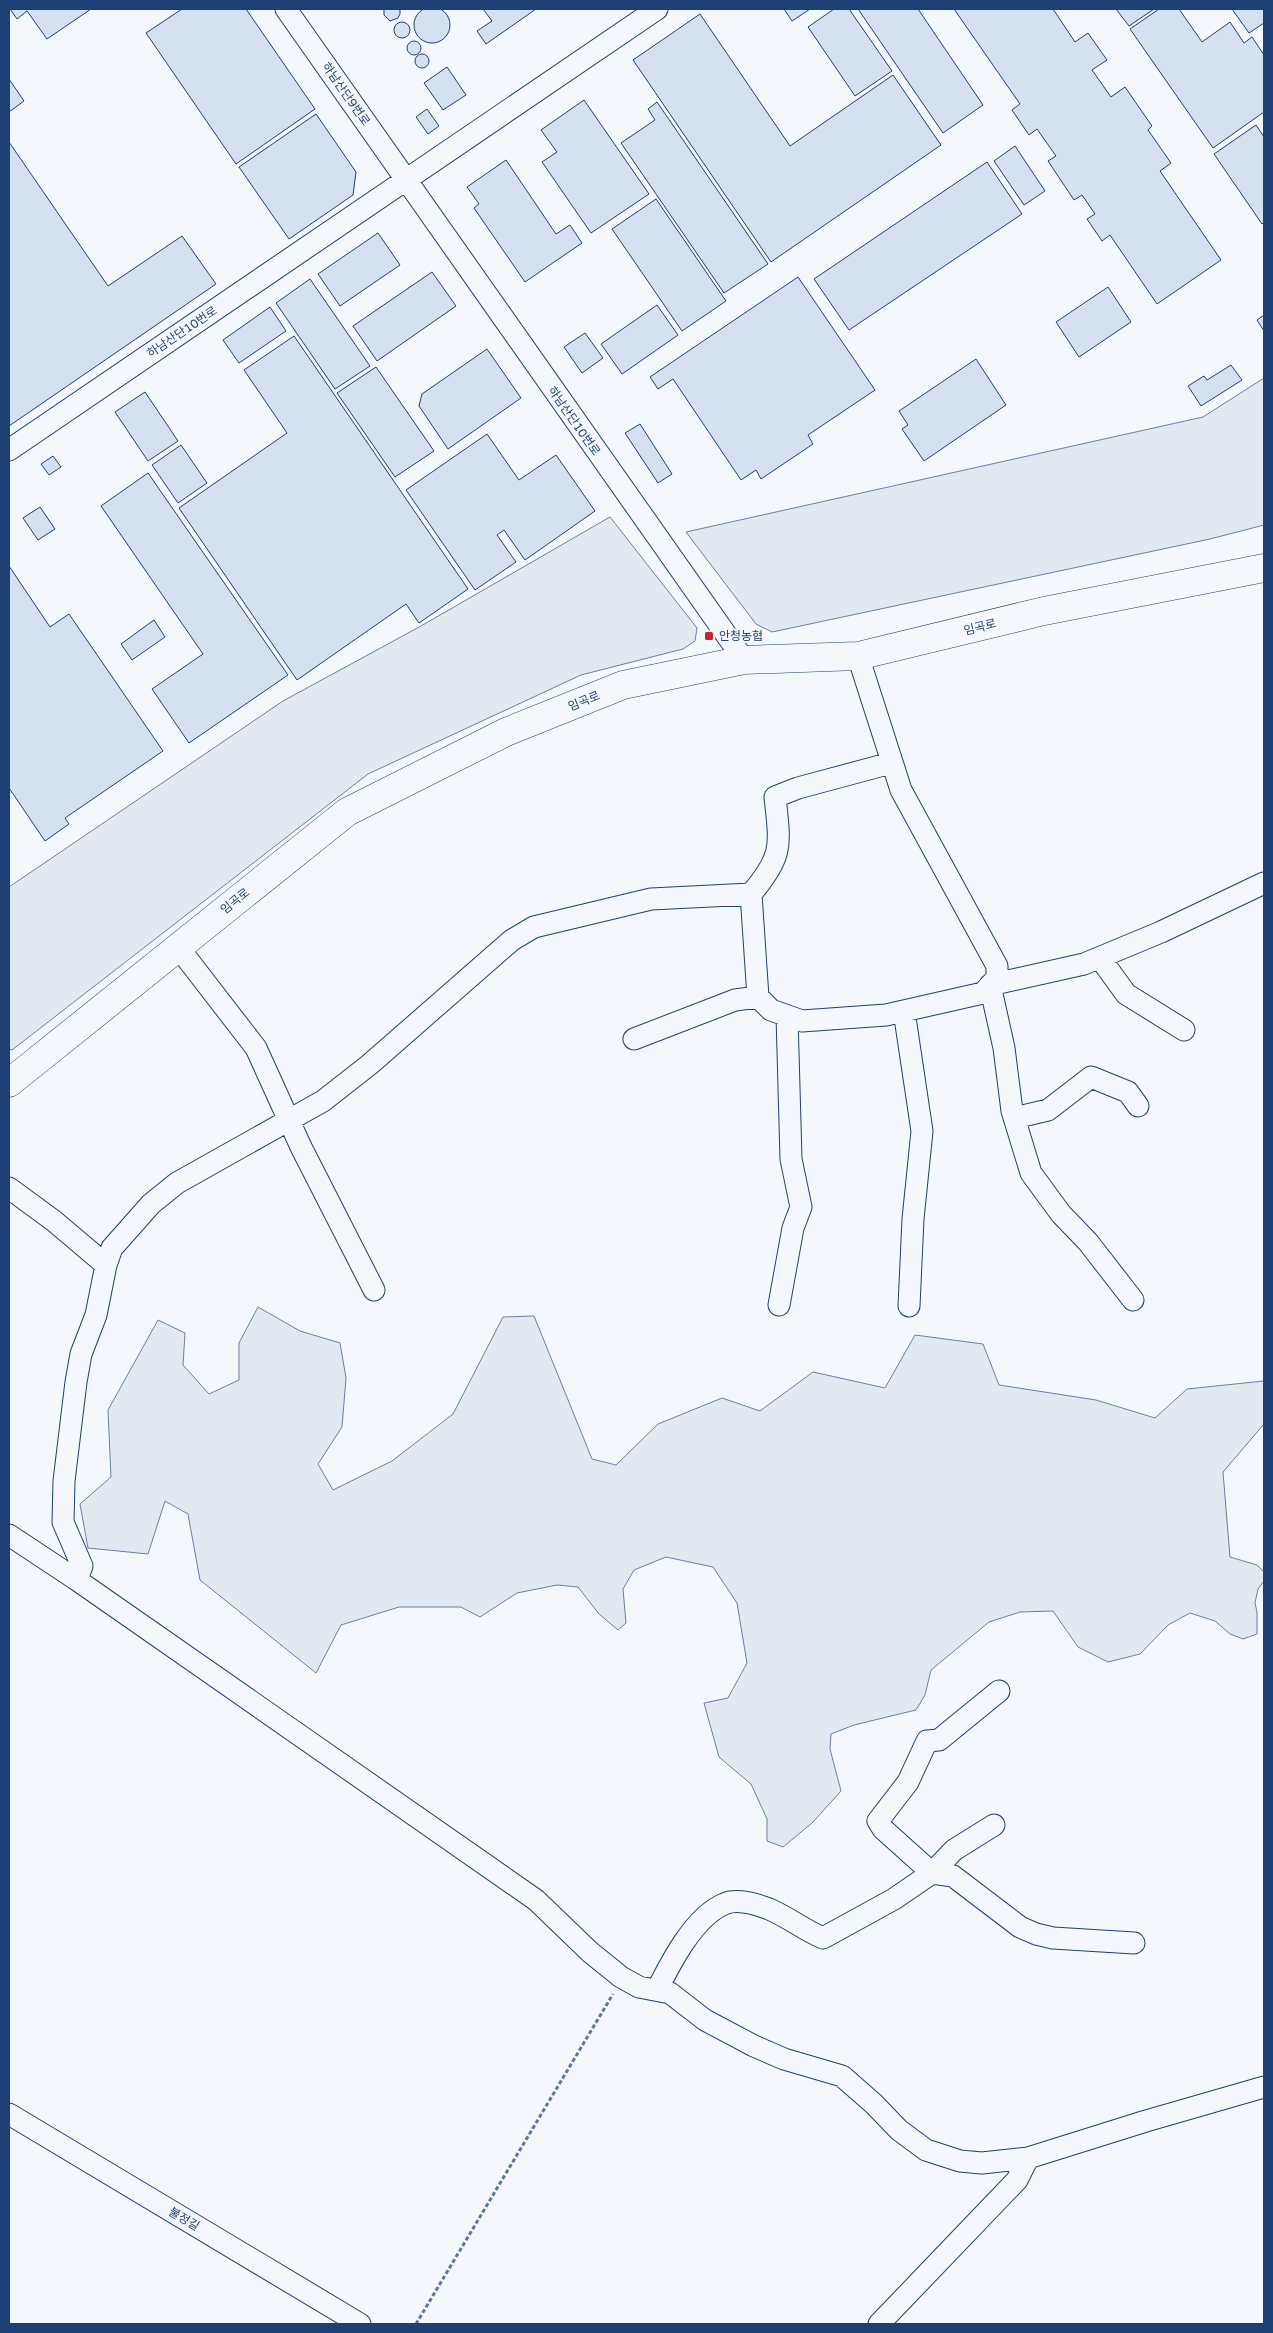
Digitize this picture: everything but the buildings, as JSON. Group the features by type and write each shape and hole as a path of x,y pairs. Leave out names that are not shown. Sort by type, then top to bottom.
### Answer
{"main road":[{"name":"임곡로","path":"9,1083 347,812 506,732 623,685 744,660 858,656 1044,611 1264,568"}],"street":[{"name":"하남산단9번로","path":"286,9 406,180"},
{"name":"하남산단10번로","path":"9,450 657,9"},
{"name":"하남산단10번로","path":"406,180 744,660"},
{"path":"751,894 758,997 771,1010 787,1016 802,1021 886,1015 983,993 997,978 996,966 901,790 858,656"},
{"path":"78,1580 82,1566 63,1522 64,1481 81,1354 101,1300 106,1265 112,1248 151,1204 177,1183 323,1101 369,1065 512,940 534,927 651,899 751,894 767,876 777,856 779,837 776,797 798,788 891,763"},
{"path":"990,985 1084,964 1162,932 1264,883"},
{"path":"178,947 256,1048 289,1121 374,1290"},
{"path":"1100,958 1126,994 1184,1030"},
{"path":"990,985 1004,1048 1014,1118 1031,1173 1062,1214 1088,1242 1133,1300"},
{"path":"634,1039 734,1000 758,997"},
{"path":"904,1011 922,1131 909,1306"},
{"path":"779,1305 791,1236 801,1207 791,1159 787,1016"},
{"path":"1014,1118 1048,1110 1091,1077 1128,1092 1138,1106"},
{"path":"9,1188 54,1221 106,1265"},
{"path":"9,1535 78,1580 536,1900 590,1952 621,1977 639,1987 670,1993 705,2020 754,2046 784,2059 842,2076 874,2104 899,2130 926,2150 960,2161 982,2163 1028,2158 1264,2087"},
{"path":"999,1691 939,1740 927,1741 908,1782 878,1821 883,1828 932,1873 954,1876 1010,1921 1036,1934 1053,1938 1134,1943"},
{"path":"657,1990 670,1963 688,1938 704,1918 725,1904 739,1901 769,1909 804,1930 823,1938 888,1903 932,1873 954,1850 994,1825"},
{"name":"불정길","path":"9,2114 360,2324"},
{"path":"879,2324 1017,2180 1028,2158"}],"path":[{"path":"416,2324 615,1991 621,1977"}],"shaded area":[{"path":"1264,378 1264,525 1210,539 772,632 756,624 686,532 1203,417"},
{"path":"610,517 697,628 695,641 683,649 581,675 368,774 12,1050 9,1049 9,887 283,701 421,626"},
{"path":"258,1307 300,1331 340,1343 346,1378 342,1427 318,1464 333,1490 392,1461 453,1414 503,1317 534,1316 592,1459 616,1465 658,1424 722,1398 760,1411 813,1372 885,1388 915,1335 983,1344 999,1385 1096,1400 1155,1418 1187,1389 1264,1381 1264,1424 1223,1472 1230,1557 1257,1565 1264,1572 1264,1581 1258,1589 1255,1603 1257,1634 1243,1639 1230,1634 1215,1621 1190,1613 1168,1625 1140,1654 1108,1662 1078,1647 1053,1611 1020,1612 989,1622 931,1670 925,1695 916,1710 854,1725 831,1734 830,1749 841,1791 812,1823 783,1847 767,1841 767,1819 751,1784 719,1757 704,1703 728,1698 747,1663 737,1603 713,1567 666,1557 634,1570 623,1589 626,1623 618,1630 599,1614 578,1587 557,1585 517,1593 480,1617 461,1607 399,1607 341,1625 316,1673 200,1580 188,1514 165,1501 148,1554 88,1548 80,1504 111,1477 108,1410 158,1320 185,1333 183,1365 209,1394 239,1380 239,1343"}],"place":[{"name":"안청농협","path":"709,636"}]}
